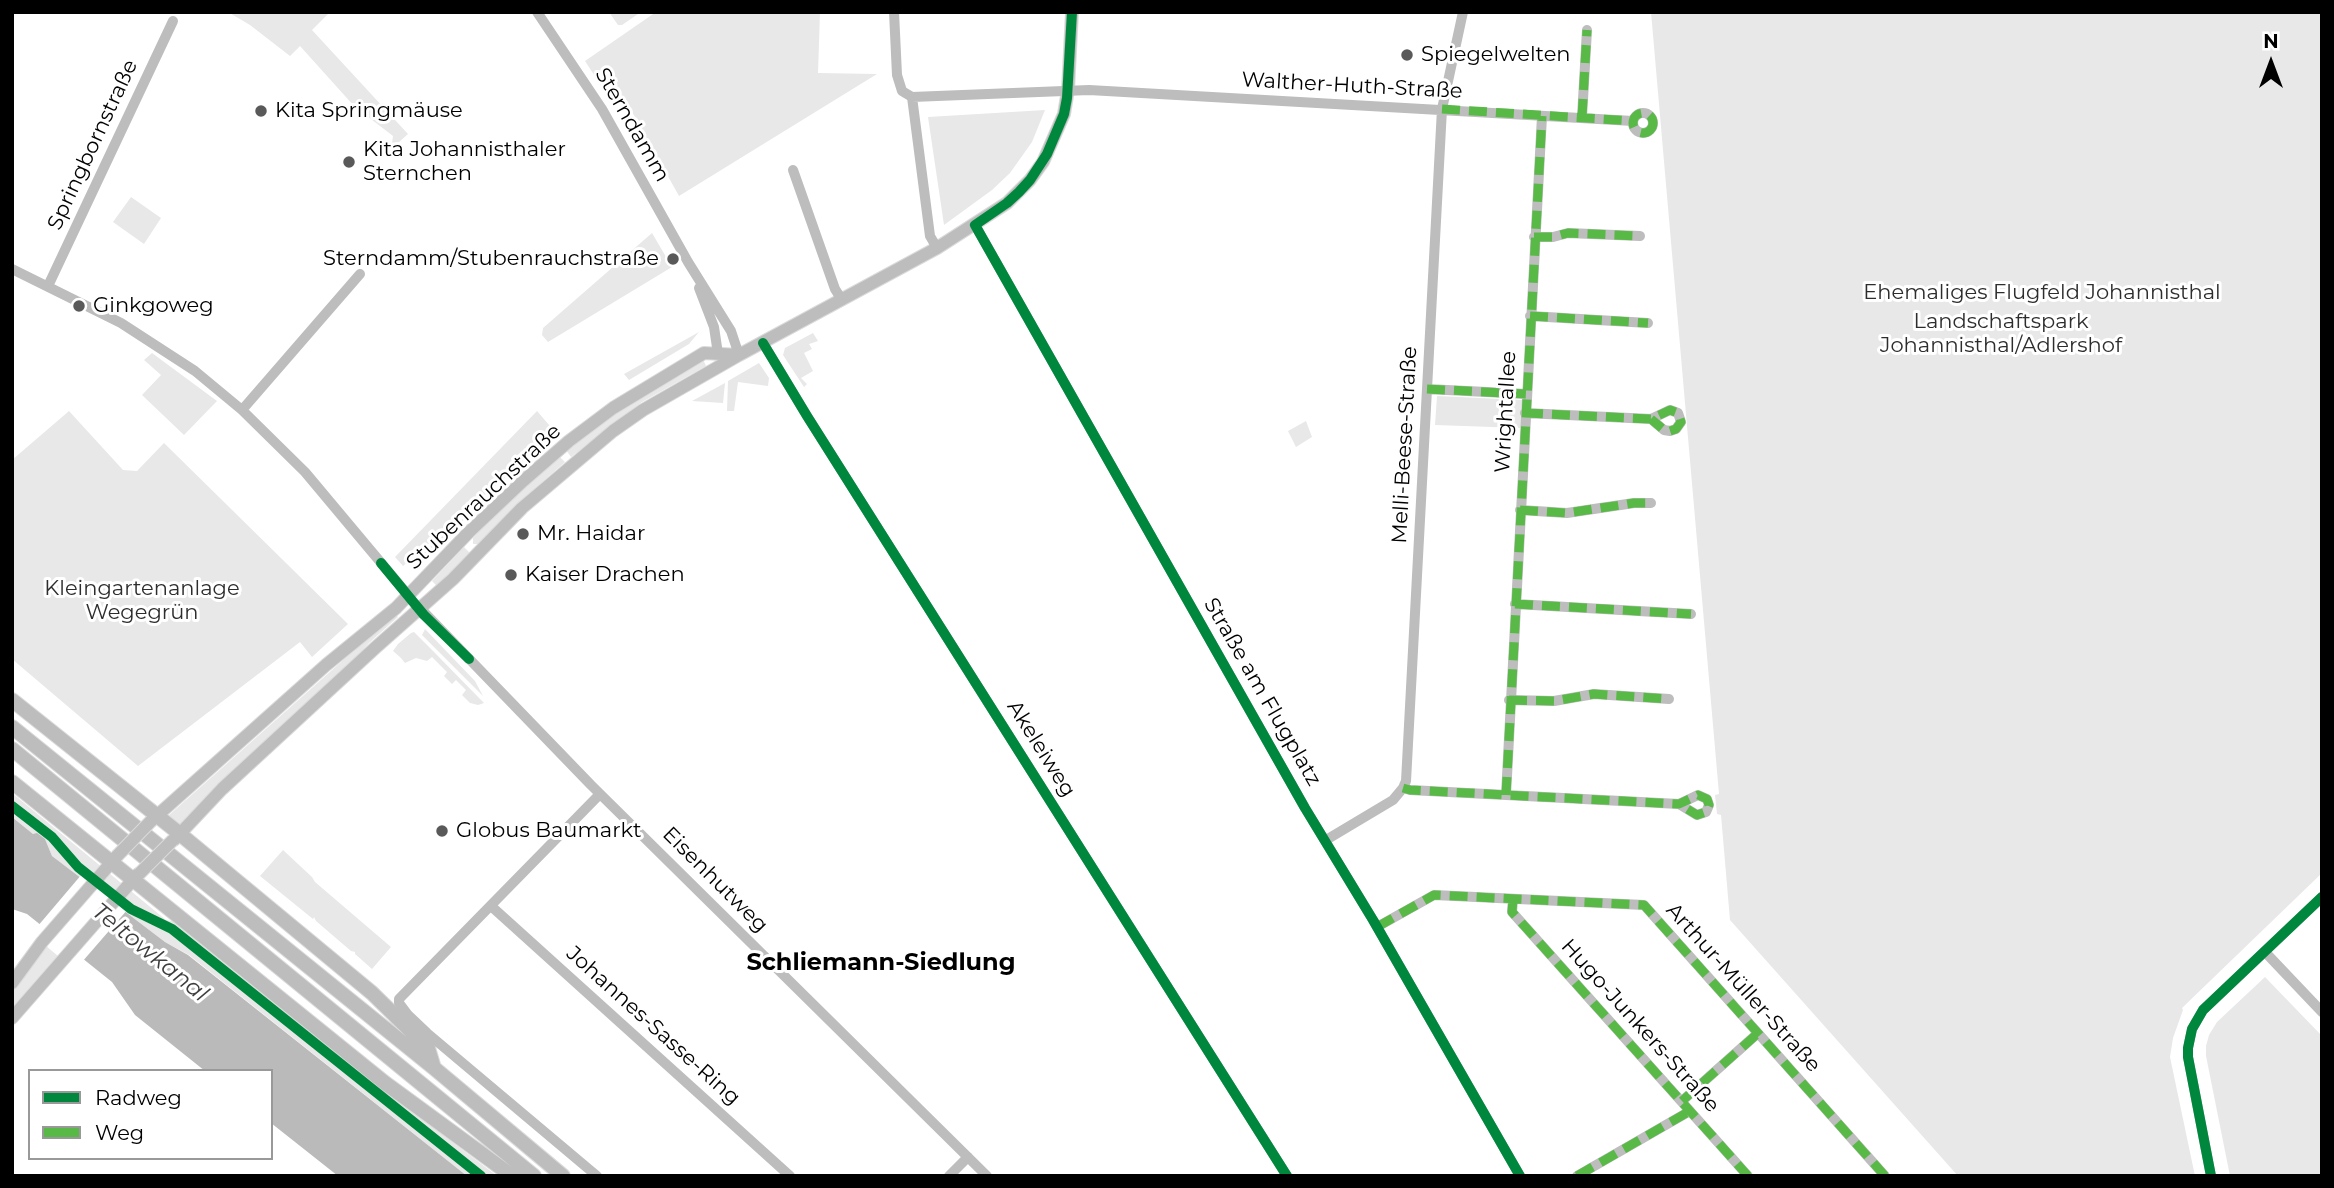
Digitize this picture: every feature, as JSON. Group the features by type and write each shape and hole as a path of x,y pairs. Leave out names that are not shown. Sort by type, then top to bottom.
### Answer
{"highway":[{"path":"12,701 176,837 372,993 428,1048 434,1068"},
{"path":"12,727 434,1068 563,1176"},
{"path":"12,748 534,1176"},
{"path":"12,782 109,864 136,877 385,1083 508,1173 521,1176"}],"main road":[{"name":"Stubenrauchstraße","path":"136,877 222,789 453,579 522,508 612,431 643,410 739,355 937,248 1007,203 1030,180 1043,162 1063,114 1069,90 1072,12"},
{"name":"Stubenrauchstraße","path":"12,983 42,942 109,864 154,819 316,674 396,608 523,481 613,408 704,353 739,355"},
{"path":"408,595 420,608"},
{"path":"12,1018 136,877"}],"street":[{"name":"Sterndamm","path":"537,12 587,84 688,262 731,331 739,355"},
{"path":"894,12 897,75 902,91 912,97 930,236 937,248"},
{"name":"Melli-Beese-Straße","path":"1403,788 1408,771 1442,109 1463,12"},
{"name":"Springbornstraße","path":"48,286 173,21"},
{"path":"1582,117 1587,30"},
{"name":"Walther-Huth-Straße","path":"912,97 1069,90 1633,121"},
{"name":"Wrightallee","path":"1506,795 1542,116"},
{"path":"793,170 835,289 842,300"},
{"name":"Straße am Flugplatz","path":"975,225 1305,807 1520,1176"},
{"path":"1534,237 1553,237 1568,233 1640,236"},
{"name":"Sterndamm","path":"688,262 714,327 718,354"},
{"path":"12,270 103,313 195,371 242,410 305,472 408,595"},
{"path":"242,410 360,274"},
{"path":"1530,316 1648,323"},
{"name":"Akeleiweg","path":"763,342 802,409 1287,1176"},
{"path":"1427,389 1526,394"},
{"path":"1525,413 1651,419"},
{"path":"1520,510 1567,513 1651,503"},
{"path":"1515,604 1691,614"},
{"name":"Eisenhutweg","path":"420,608 600,794 987,1176"},
{"path":"1509,700 1554,701 1594,694 1669,699"},
{"path":"1326,840 1393,800 1403,788 1679,804"},
{"path":"597,1176 436,1041 408,1015 399,999 600,794"},
{"name":"Arthur-Müller-Straße","path":"1377,927 1434,895 1644,905 1885,1176"},
{"path":"2211,1176 2189,1065 2190,1035 2203,1010 2322,897"},
{"name":"Hugo-Junkers-Straße","path":"1513,899 1512,912 1748,1176"},
{"name":"Johannes-Sasse-Ring","path":"491,906 790,1176"},
{"path":"2265,952 2322,1012"},
{"path":"1682,1101 1757,1034"},
{"path":"1577,1176 1690,1111"},
{"path":"949,1176 968,1157"}],"green space":[{"path":"228,12 330,12 312,30 408,134 398,143 392,143 393,136 354,106 300,46 290,56 250,25"},
{"path":"609,12 641,12 618,25"},
{"path":"656,12 820,12 818,73 877,74 679,196 626,101 619,105 615,98 611,101 585,61"},
{"name":"Landschaftspark Johannisthal/Adlershof","path":"1651,12 2322,12 2322,873 2182,1008 2170,1057 2195,1176 1958,1176 1730,920 1721,815 1717,814 1715,795 1719,794"},
{"path":"1045,110 1032,142 1010,173 992,190 944,225 928,117"},
{"path":"131,197 161,218 144,244 113,222"},
{"path":"652,233 672,267 548,342 542,335 543,328"},
{"path":"699,332 689,344 629,380 624,374"},
{"path":"813,333 818,341 809,344 812,349 804,353 813,371 801,378 807,384 804,387 783,355 785,348"},
{"path":"152,353 217,401 184,435 142,395 161,375 144,360"},
{"path":"703,359 706,366 642,402 571,457 566,450 619,410"},
{"path":"759,363 769,378 768,386 738,382 734,411 727,411 728,381"},
{"path":"725,383 723,403 692,401"},
{"path":"1437,396 1522,400 1521,428 1435,425"},
{"name":"Kleingartenanlage Wegegrün","path":"69,411 123,470 137,471 164,443 348,624 312,657 300,642 138,766 12,659 12,460"},
{"path":"537,411 556,433 403,566 395,557"},
{"path":"1306,421 1312,437 1296,447 1288,431"},
{"path":"559,456 565,462 518,503 479,544 473,544 473,538 484,526"},
{"path":"473,510 419,567 417,558"},
{"path":"464,547 470,553 437,586 432,581"},
{"path":"395,614 398,617 369,643 346,669 180,827 168,816"},
{"path":"425,629 475,681 483,696 422,635"},
{"path":"414,632 484,703 470,703 462,695 466,690 456,680 452,684 444,676 447,672 432,657 427,661 416,658 405,663 393,651"},
{"path":"12,793 166,920 177,922 375,1083 497,1176 467,1176 189,955 165,942 52,856 45,839 33,834 12,817"},
{"path":"283,850 315,882 391,947 372,969 314,917 313,919 260,876"},
{"path":"45,945 58,956 12,1010 12,990"},
{"path":"2265,977 2322,1036 2322,1176 2230,1176 2206,1046 2217,1022"}],"water":[{"name":"Teltowkanal","path":"12,817 33,834 37,833 45,839 52,856 165,942 188,955 467,1176 338,1176 273,1125 273,1069 202,1069 135,1015 112,982 27,914 12,909"}],"pier":[{"path":"82,874 128,909 82,962 37,927"}],"marked path":[{"path":"1582,117 1587,30"},
{"path":"1442,109 1633,121"},
{"path":"1643,113 1650,116 1653,123 1650,130 1643,133 1636,130 1633,123 1636,116 1643,113"},
{"path":"1506,795 1542,116"},
{"path":"1534,237 1553,237 1568,233 1640,236"},
{"path":"1530,316 1648,323"},
{"path":"1427,389 1526,394"},
{"path":"1525,413 1651,419 1670,410 1678,413 1681,422 1676,429 1670,431 1664,430 1651,419"},
{"path":"1520,510 1567,513 1651,503"},
{"path":"1515,604 1691,614"},
{"path":"1509,700 1554,701 1594,694 1669,699"},
{"path":"1403,788 1679,804 1698,795 1707,799 1709,805 1706,812 1697,815 1679,804"},
{"path":"1377,927 1434,895 1644,905 1885,1176"},
{"path":"1513,899 1512,912 1748,1176"},
{"path":"1682,1101 1757,1034"},
{"path":"1577,1176 1690,1111"}],"cycle path":[{"path":"1072,12 1067,98 1064,114 1047,154 1019,192 975,225 1305,808 1373,920 1520,1176"},
{"path":"763,343 1287,1176"},
{"path":"381,563 424,615 469,659"},
{"path":"12,806 52,837 78,867 131,909 172,929 481,1176"},
{"path":"2211,1176 2188,1057 2192,1029 2203,1010 2322,897"}],"place":[{"name":"Spiegelwelten","path":"1407,55"},
{"name":"Kita Springmäuse","path":"261,111"},
{"name":"Kita Johannisthaler Sternchen","path":"349,162"},
{"name":"Sterndamm/Stubenrauchstraße","path":"673,259"},
{"name":"Ginkgoweg","path":"79,306"},
{"name":"Mr. Haidar","path":"523,534"},
{"name":"Kaiser Drachen","path":"511,575"},
{"name":"Globus Baumarkt","path":"442,831"}],"district":[{"name":"Schliemann-Siedlung","path":"881,963"}],"park label":[{"name":"Ehemaliges Flugfeld Johannisthal","path":"2042,293"}]}
